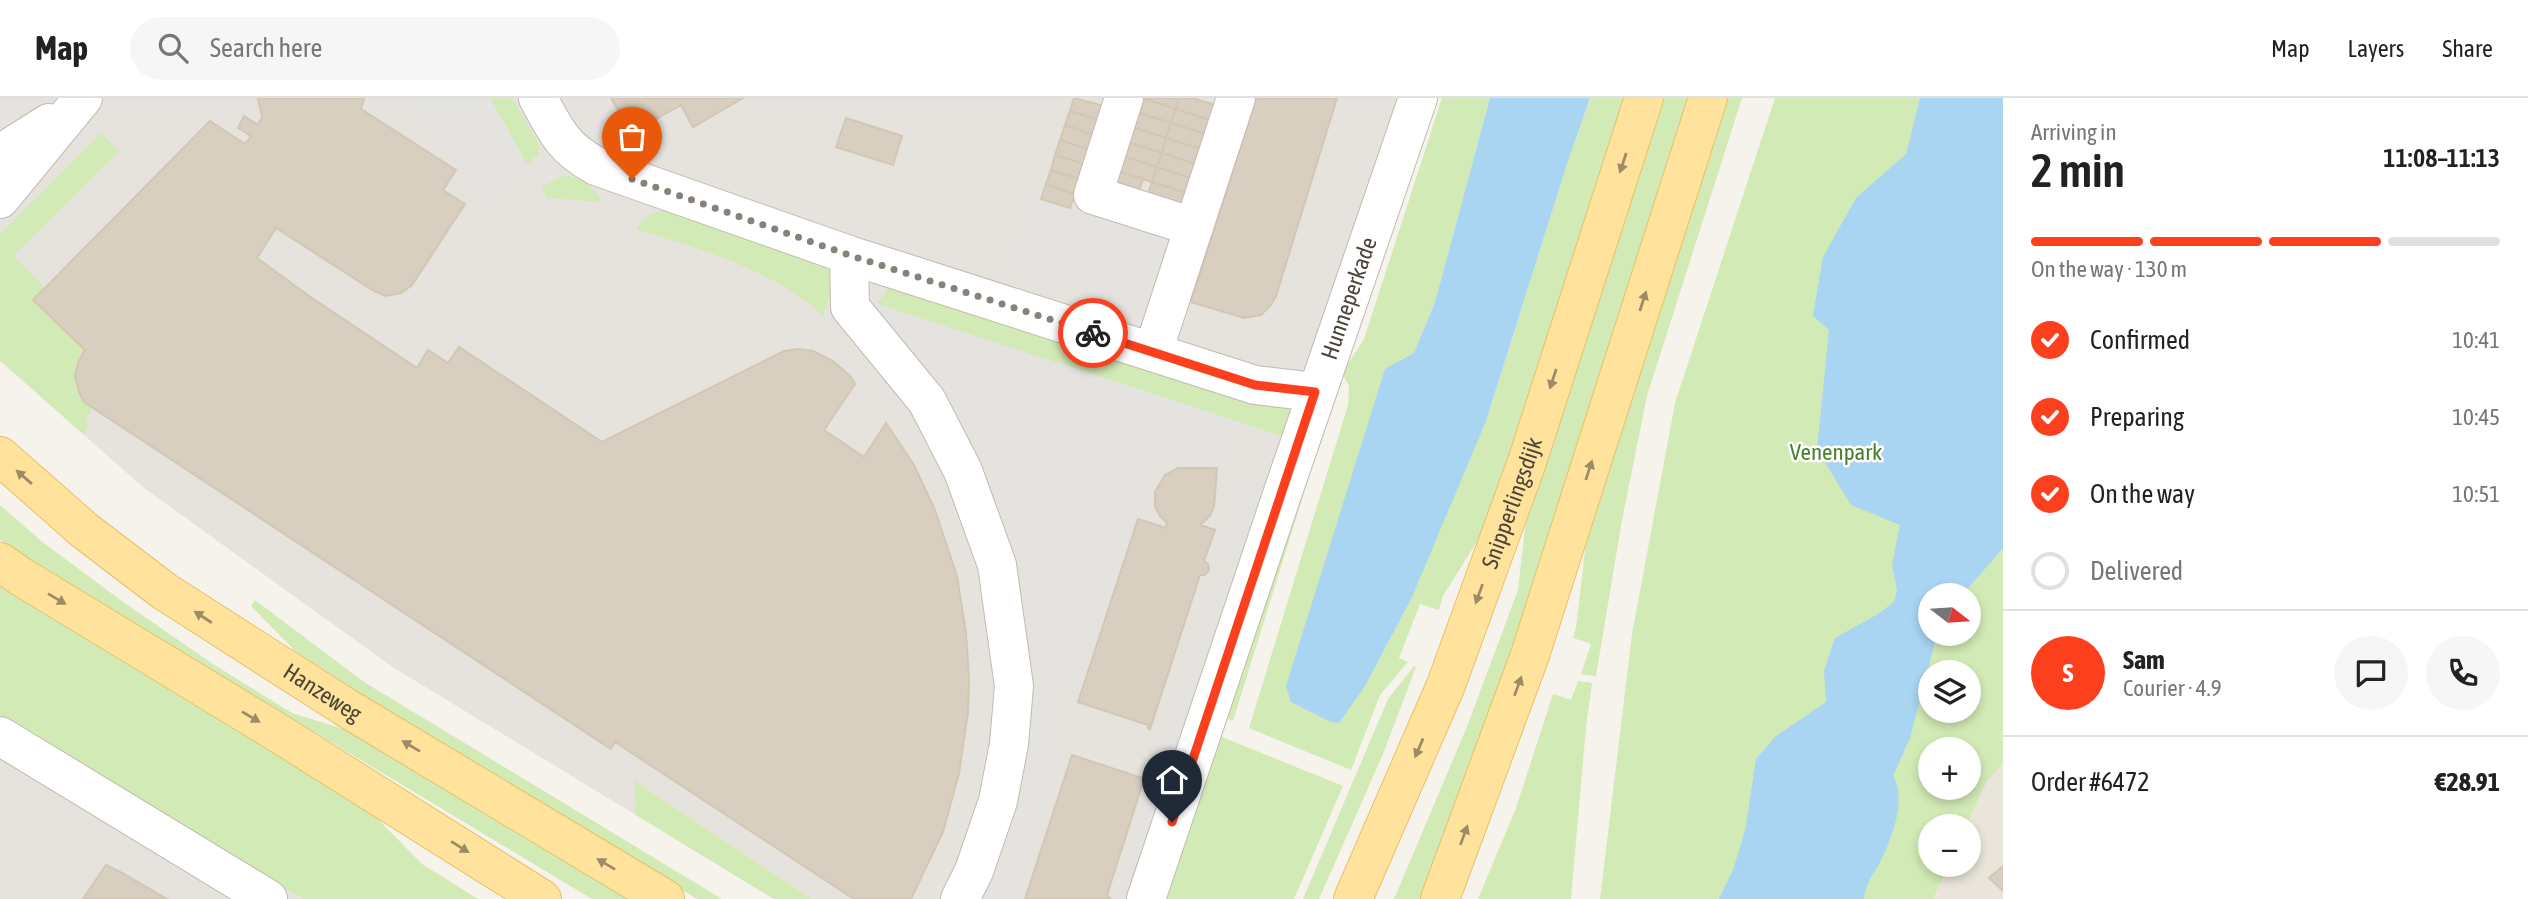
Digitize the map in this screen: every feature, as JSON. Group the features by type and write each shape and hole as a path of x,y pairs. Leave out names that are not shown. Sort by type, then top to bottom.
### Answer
{"main road":[{"name":"Snipperlingsdijk","path":"1353,899 1450,672 1527,462 1644,98"},
{"path":"1440,899 1530,654 1708,98"},
{"name":"Hanzeweg","path":"0,456 84,530 164,591 334,700 665,899"},
{"path":"0,562 529,894"}],"street":[{"path":"538,98 559,137 576,155 596,166 849,255 1255,385 1315,392"},
{"path":"1124,98 1093,195 1194,227"},
{"path":"1153,352 1236,98"},
{"name":"Hunneperkade","path":"1146,899 1315,392 1418,98"},
{"path":"0,154 79,103"},
{"path":"0,199 79,103"},
{"path":"849,255 850,307 926,401 963,471 997,565 1014,686 1009,744 998,801 974,871 960,899"},
{"path":"0,736 268,899"}],"shaded area":[{"path":"0,98 1403,98 1138,899 774,899 391,666 144,488 0,361"},
{"path":"409,98 490,98 527,164 481,196"},
{"path":"1037,197 1169,239 1146,313 1014,269"},
{"path":"877,304 1227,418 1219,440 1231,444 1222,472 1217,468 1157,450 1081,680 1033,667 1030,631 1013,536 990,475 975,441 936,379 916,350 874,308"},
{"path":"1248,479 1272,486 1247,565 1223,558"},
{"path":"1212,586 1238,595 1139,897 1114,889"},
{"path":"1032,674 1055,677 1054,737 1045,801 1027,859 1004,851 1022,794 1030,733"},
{"path":"0,717 80,765 302,899 0,899"},
{"path":"2003,763 2003,899 1933,899 1943,877 1981,877 1981,814 1972,814 1978,800 1981,800 1986,783"},
{"path":"999,864 1022,873 1011,899 982,899"}],"green space":[{"path":"490,98 512,98 539,144 538,155 527,164"},
{"path":"1442,98 1490,98 1435,302 1414,353 1486,421 1590,98 1626,98 1489,522 1443,596 1439,610 1420,604 1399,658 1408,662 1380,695 1351,770 1249,728 1348,405 1349,386 1342,373 1364,339"},
{"path":"1662,98 1690,98 1471,776 1421,899 1394,899 1466,729 1518,590 1527,511"},
{"path":"1726,98 1742,98 1647,396 1622,520 1596,676 1581,674 1591,644 1573,638 1586,542"},
{"name":"Venenpark","path":"1775,98 2003,98 2003,763 1986,783 1981,794 1981,737 1918,737 1918,800 1978,800 1972,814 1918,814 1918,877 1943,877 1933,899 1600,899 1632,634 1675,403"},
{"path":"101,133 119,152 13,256 45,288 34,301 85,350 76,373 81,396 92,409 85,419 89,423 84,435 0,360 0,234"},
{"path":"561,176 586,183 596,191 603,202 547,198 541,188"},
{"path":"667,210 823,262 832,281 823,315 781,285 735,262 636,229 649,215"},
{"path":"893,287 1286,398 1294,416 1288,438 877,304 887,290"},
{"path":"1332,403 1233,721 1223,717"},
{"path":"0,505 41,541 213,664 292,713 369,737 635,899 592,899 30,561 0,540"},
{"path":"0,587 363,804 422,864 478,899 302,899 0,717"},
{"path":"255,600 364,682 722,899 697,899 307,663 251,606"},
{"path":"1414,666 1416,667 1383,754 1319,899 1303,899 1388,699"},
{"path":"1578,681 1592,683 1571,899 1478,899 1516,808 1553,694 1571,700"},
{"path":"1217,735 1343,786 1294,899 1164,899"},
{"path":"635,781 812,899 774,899 636,815"}],"water":[{"path":"1490,98 1590,98 1486,421 1412,597 1365,686 1339,723 1331,722 1291,702 1286,686 1385,369 1414,353 1435,302"},
{"path":"1920,98 2003,98 2003,548 1972,583 1918,583 1918,646 1934,646 1930,660 1918,660 1918,707 1910,738 1893,776 1899,796 1896,818 1881,860 1868,883 1864,899 1719,899 1733,870 1745,831 1756,759 1776,736 1826,702 1824,671 1835,638 1894,602 1897,590 1892,565 1900,525 1851,505 1817,449 1829,330 1813,316 1823,257 1856,198 1906,154"}],"building":[{"path":"258,98 364,98 361,109 456,170 443,190 465,204 412,285 401,293 386,296 374,291 276,228 257,258 417,368 428,350 448,363 459,347 602,442 784,351 813,351 833,361 850,376 855,384 824,430 864,457 886,423 914,465 935,510 957,576 966,633 968,712 959,773 943,832 911,899 854,899 615,742 611,749 84,402 75,376 78,362 85,350 33,300 210,121 245,144 251,136 238,128 244,116 258,125 262,117"},
{"path":"611,98 743,98 693,127 681,105 631,133"},
{"path":"1074,98 1104,106 1099,120 1070,111"},
{"path":"1141,98 1176,109 1171,123 1137,112"},
{"path":"1143,98 1179,98 1176,109"},
{"path":"1179,98 1193,98 1215,105 1210,120 1176,109"},
{"path":"1256,98 1337,98 1276,296 1261,315 1244,318 1191,302"},
{"path":"1176,109 1210,120 1205,134 1171,123"},
{"path":"1070,111 1099,120 1094,135 1065,125"},
{"path":"1137,112 1171,123 1166,138 1132,127"},
{"path":"846,118 902,136 893,165 836,147"},
{"path":"1171,123 1205,134 1201,149 1166,138"},
{"path":"1065,125 1094,135 1090,150 1060,140"},
{"path":"1132,127 1166,138 1162,153 1127,142"},
{"path":"1166,138 1201,149 1196,164 1162,153"},
{"path":"1060,140 1090,150 1085,164 1055,155"},
{"path":"1127,142 1162,153 1157,167 1122,156"},
{"path":"1162,153 1196,164 1191,178 1157,167"},
{"path":"1055,155 1085,164 1080,179 1051,170"},
{"path":"1122,156 1157,167 1152,182 1118,171"},
{"path":"1157,167 1191,178 1186,193 1152,182"},
{"path":"1051,170 1080,179 1075,194 1046,184"},
{"path":"1118,171 1143,179 1138,194 1113,185"},
{"path":"1152,182 1186,193 1181,208 1147,197"},
{"path":"1046,184 1075,194 1070,208 1041,199"},
{"path":"1178,468 1217,468 1214,507 1210,516 1200,525 1215,530 1204,561 1209,570 1205,575 1200,575 1150,729 1148,725 1078,702 1138,519 1166,528 1167,523 1155,507 1155,492 1165,475"},
{"path":"1072,755 1142,778 1145,776 1107,895 1111,899 1025,899"},
{"path":"106,865 122,873 167,899 83,899"},
{"path":"2003,866 2003,891 1989,878"}],"way so far":[{"path":"632,179 849,255 1093,333"}],"route":[{"path":"1093,333 1255,385 1315,392 1289,478 1172,822"}]}
